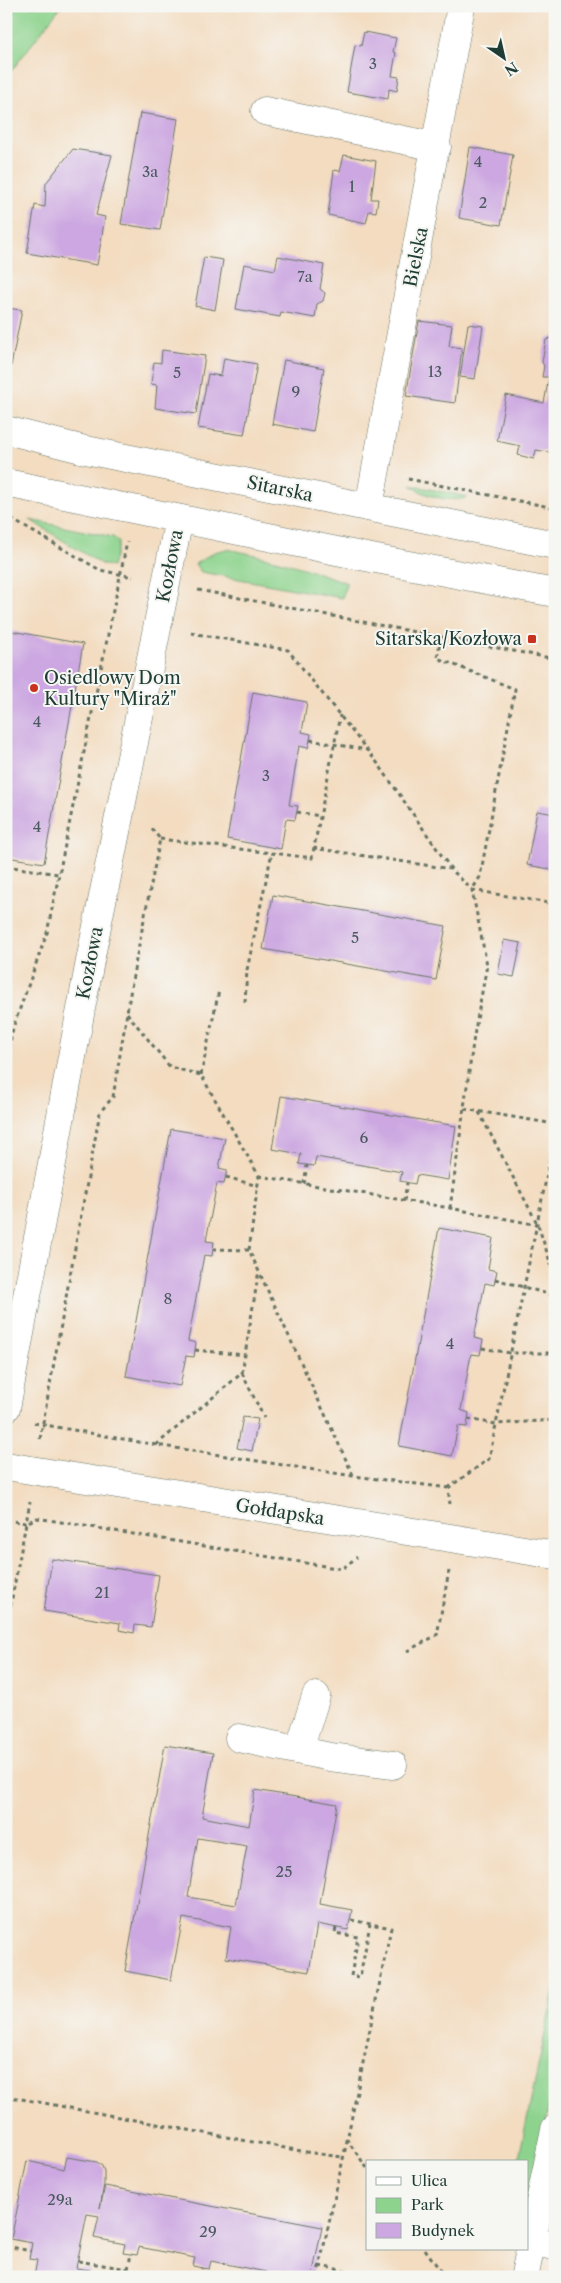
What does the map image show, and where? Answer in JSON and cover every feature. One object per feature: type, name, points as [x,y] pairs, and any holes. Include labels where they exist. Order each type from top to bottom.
[{"type":"street","name":"Bielska","points":[[369,508],[437,147],[461,6]]},
{"type":"street","points":[[265,111],[437,147]]},
{"type":"street","name":"Sitarska","points":[[6,430],[81,449],[555,545]]},
{"type":"street","points":[[6,484],[555,592]]},
{"type":"street","name":"Kozłowa","points":[[6,1408],[90,961],[179,519]]},
{"type":"street","name":"Gołdapska","points":[[6,1466],[36,1473],[555,1555]]},
{"type":"street","points":[[299,1750],[316,1696]]},
{"type":"street","points":[[238,1738],[393,1765]]},
{"type":"street","points":[[525,2274],[543,2244],[555,2129]]},
{"type":"path","points":[[6,516],[100,570],[555,659]]},
{"type":"path","points":[[6,1064],[13,1028],[47,934],[120,575]]},
{"type":"path","points":[[196,598],[197,590]]},
{"type":"path","points":[[189,642],[192,624]]},
{"type":"path","points":[[191,633],[288,650],[368,750],[452,869],[472,890],[487,965],[450,1208]]},
{"type":"path","points":[[441,637],[437,658],[515,689],[480,877],[472,890]]},
{"type":"path","points":[[153,818],[151,828],[160,839],[312,858],[340,715]]},
{"type":"path","points":[[310,740],[368,750]]},
{"type":"path","points":[[297,812],[320,816]]},
{"type":"path","points":[[36,1473],[42,1424],[100,1112],[113,1097],[160,839]]},
{"type":"path","points":[[314,848],[452,869]]},
{"type":"path","points":[[245,1002],[247,970],[272,852]]},
{"type":"path","points":[[6,866],[58,874]]},
{"type":"path","points":[[472,890],[555,904]]},
{"type":"path","points":[[219,990],[202,1075],[259,1176],[250,1250],[353,1476]]},
{"type":"path","points":[[127,1012],[170,1067],[202,1075]]},
{"type":"path","points":[[6,1027],[13,1028]]},
{"type":"path","points":[[464,1109],[555,1124]]},
{"type":"path","points":[[479,1112],[538,1225],[555,1277]]},
{"type":"path","points":[[33,1422],[156,1445],[353,1476],[448,1488],[489,1460],[555,1135]]},
{"type":"path","points":[[304,1184],[307,1165]]},
{"type":"path","points":[[259,1176],[450,1208],[538,1225]]},
{"type":"path","points":[[226,1177],[258,1186]]},
{"type":"path","points":[[404,1200],[407,1183]]},
{"type":"path","points":[[213,1249],[250,1250]]},
{"type":"path","points":[[259,1270],[242,1373],[264,1418]]},
{"type":"path","points":[[496,1279],[555,1296]]},
{"type":"path","points":[[482,1348],[510,1352],[555,1353]]},
{"type":"path","points":[[195,1350],[245,1355]]},
{"type":"path","points":[[156,1445],[242,1373]]},
{"type":"path","points":[[468,1419],[496,1424],[555,1420]]},
{"type":"path","points":[[448,1488],[452,1512]]},
{"type":"path","points":[[6,1520],[26,1523],[37,1518],[342,1568],[364,1552]]},
{"type":"path","points":[[6,1630],[26,1523]]},
{"type":"path","points":[[407,1650],[437,1635],[450,1569]]},
{"type":"path","points":[[317,2277],[348,2140],[391,1928],[351,1920]]},
{"type":"path","points":[[336,1928],[334,1933],[358,1937],[351,1976],[360,1977],[370,1924]]},
{"type":"path","points":[[6,2096],[312,2153],[343,2157]]},
{"type":"path","points":[[348,2140],[366,2167]]},
{"type":"path","points":[[6,2246],[31,2251]]},
{"type":"path","points":[[426,2250],[445,2277]]},
{"type":"path","points":[[126,2277],[131,2254]]},
{"type":"path","points":[[78,2261],[128,2269]]},
{"type":"path","points":[[319,2266],[382,2277]]},
{"type":"path","points":[[201,2277],[202,2268]]},
{"type":"green space","points":[[18,6],[61,6],[6,78],[6,23]]},
{"type":"green space","points":[[411,485],[468,497],[454,500],[438,498]]},
{"type":"green space","points":[[30,520],[113,537],[119,542],[112,567],[101,564]]},
{"type":"green space","points":[[227,549],[288,563],[347,583],[342,598],[201,572],[195,564],[214,552]]},
{"type":"green space","points":[[555,1986],[555,2076],[528,2205],[528,2160],[518,2160]]},
{"type":"building","points":[[364,32],[396,38],[393,52],[396,53],[392,76],[399,77],[397,91],[389,89],[388,99],[347,92],[355,45],[361,46]]},
{"type":"building","points":[[140,113],[178,119],[160,230],[121,224]]},
{"type":"building","points":[[470,147],[513,155],[501,225],[459,218]]},
{"type":"building","points":[[73,149],[112,155],[96,215],[105,217],[97,265],[27,253],[35,205],[45,207],[46,183]]},
{"type":"building","points":[[344,155],[376,161],[371,199],[378,199],[376,212],[369,211],[366,223],[328,215],[334,170],[340,171]]},
{"type":"building","points":[[278,256],[324,265],[320,289],[325,293],[323,301],[317,304],[315,318],[281,312],[280,317],[236,309],[244,264],[275,270]]},
{"type":"building","points":[[204,257],[223,260],[215,310],[195,306]]},
{"type":"building","points":[[6,308],[22,310],[11,366],[6,366]]},
{"type":"building","points":[[419,321],[452,325],[449,346],[462,348],[455,403],[406,396]]},
{"type":"building","points":[[468,324],[483,326],[475,379],[460,377]]},
{"type":"building","points":[[555,336],[555,453],[536,450],[534,459],[518,455],[520,446],[497,441],[506,395],[544,403],[549,377],[542,377],[544,366],[542,362],[546,340]]},
{"type":"building","points":[[162,350],[205,356],[196,414],[155,408],[157,385],[151,384],[154,362],[161,363]]},
{"type":"building","points":[[224,358],[257,364],[244,435],[198,428],[208,374],[221,376]]},
{"type":"building","points":[[284,360],[324,368],[313,432],[272,424]]},
{"type":"building","points":[[6,630],[83,644],[44,863],[6,857]]},
{"type":"building","points":[[253,692],[307,702],[302,732],[311,734],[310,740],[308,748],[299,746],[289,805],[298,806],[295,820],[286,819],[281,849],[227,839]]},
{"type":"building","points":[[537,811],[555,814],[555,870],[527,865]]},
{"type":"building","points":[[273,895],[446,926],[436,980],[263,949]]},
{"type":"building","points":[[504,940],[521,943],[514,977],[498,974]]},
{"type":"building","points":[[281,1096],[456,1126],[448,1180],[417,1175],[415,1184],[400,1181],[402,1172],[316,1157],[314,1166],[299,1164],[301,1154],[272,1149]]},
{"type":"building","points":[[171,1129],[225,1138],[219,1168],[227,1170],[224,1184],[217,1183],[206,1241],[214,1242],[212,1256],[204,1255],[188,1341],[196,1343],[194,1357],[186,1356],[180,1386],[126,1376]]},
{"type":"building","points":[[439,1228],[493,1238],[488,1269],[497,1271],[494,1285],[485,1283],[474,1338],[483,1340],[480,1355],[471,1354],[461,1410],[469,1413],[467,1427],[458,1426],[452,1456],[399,1446]]},
{"type":"building","points":[[243,1417],[258,1419],[252,1451],[237,1448]]},
{"type":"building","points":[[52,1559],[159,1575],[151,1627],[135,1625],[134,1633],[119,1630],[120,1623],[44,1611]]},
{"type":"building","points":[[165,1745],[213,1753],[202,1817],[249,1826],[255,1790],[337,1804],[320,1904],[352,1910],[348,1930],[317,1924],[309,1972],[226,1958],[231,1927],[183,1918],[171,1980],[125,1971]],"holes":[[[198,1838],[247,1846],[236,1905],[188,1897]]]},
{"type":"building","points":[[67,2157],[97,2162],[102,2166],[104,2184],[100,2208],[105,2186],[322,2227],[312,2277],[282,2275],[282,2277],[265,2277],[266,2272],[211,2261],[209,2269],[202,2268],[193,2266],[195,2258],[139,2247],[137,2255],[123,2253],[125,2244],[94,2238],[99,2216],[87,2214],[76,2268],[90,2270],[88,2277],[34,2277],[37,2260],[29,2259],[32,2243],[11,2239],[27,2161],[64,2169]]},
{"type":"place","name":"Sitarska/Kozłowa","points":[[532,639]]},
{"type":"place","name":"Osiedlowy Dom Kultury \"Miraż\"","points":[[34,688]]}]
